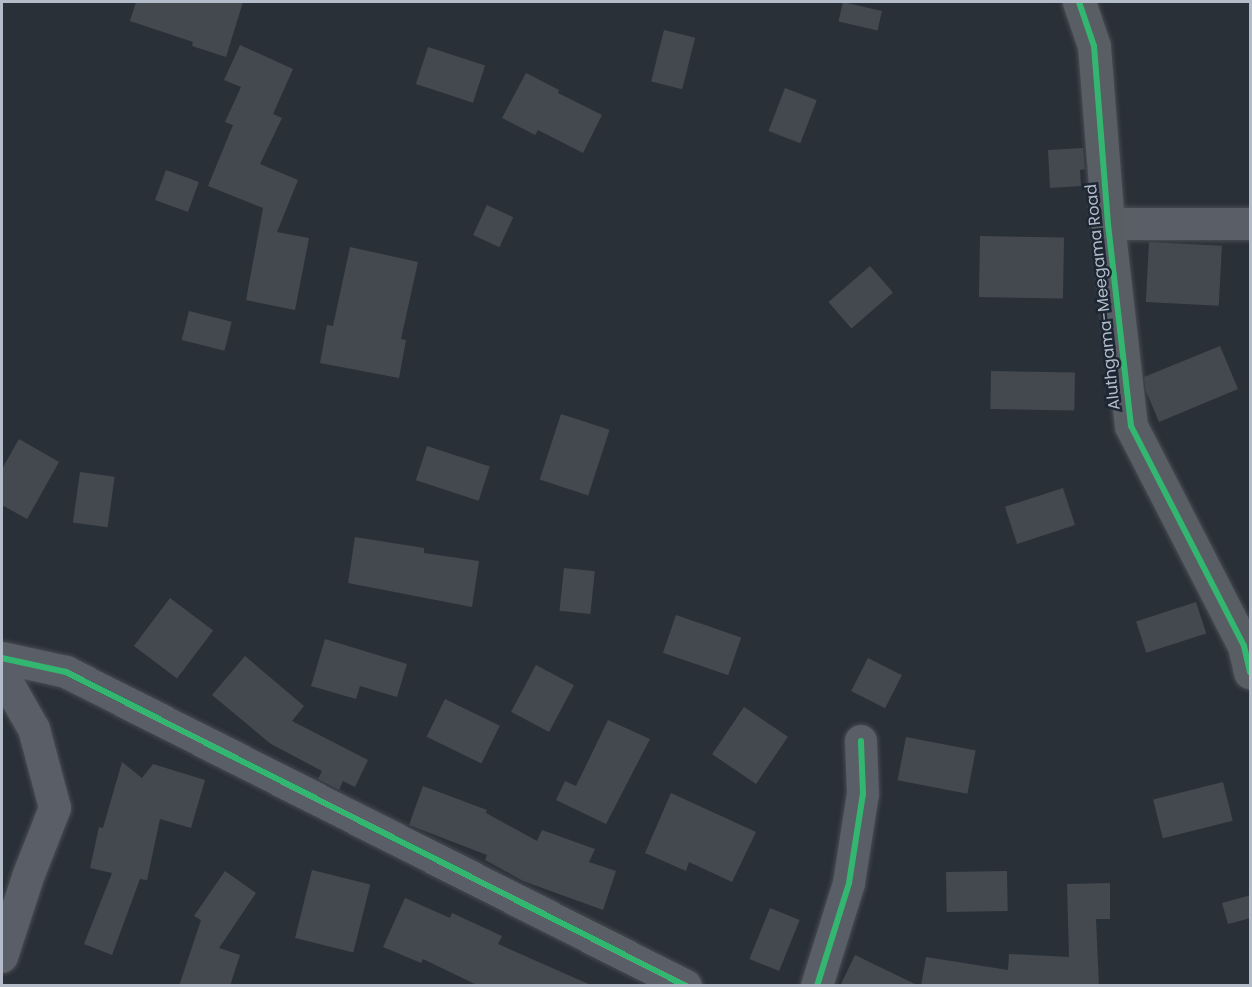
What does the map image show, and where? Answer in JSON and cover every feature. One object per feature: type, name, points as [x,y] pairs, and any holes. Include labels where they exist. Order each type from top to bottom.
[{"type":"street","name":"Aluthgama-Meegama Road","points":[[1079,2],[1094,46],[1108,224],[1131,426],[1245,646],[1251,672]]},
{"type":"street","points":[[1108,224],[1251,224]]},
{"type":"street","points":[[2,658],[66,672],[686,986]]},
{"type":"street","points":[[2,673],[34,729],[55,808],[28,877],[2,957]]},
{"type":"street","points":[[817,986],[849,883],[863,794],[861,741]]},
{"type":"building","points":[[136,2],[243,2],[226,57],[192,46],[193,42],[130,21]]},
{"type":"building","points":[[843,2],[882,11],[877,30],[839,21]]},
{"type":"building","points":[[664,30],[695,38],[682,89],[651,81]]},
{"type":"building","points":[[240,45],[293,69],[273,114],[282,118],[260,164],[298,180],[277,232],[309,238],[295,310],[246,300],[263,208],[208,186],[233,125],[225,122],[241,87],[224,80]]},
{"type":"building","points":[[428,47],[485,66],[473,103],[416,84]]},
{"type":"building","points":[[526,73],[559,90],[558,93],[602,115],[583,153],[538,130],[535,135],[502,118]]},
{"type":"building","points":[[785,88],[817,100],[800,143],[769,131]]},
{"type":"building","points":[[1083,148],[1085,169],[1080,170],[1081,186],[1050,188],[1048,150]]},
{"type":"building","points":[[166,170],[199,182],[188,212],[155,200]]},
{"type":"building","points":[[487,205],[513,217],[499,247],[473,235]]},
{"type":"building","points":[[980,236],[1064,237],[1063,298],[979,297]]},
{"type":"building","points":[[1149,242],[1222,246],[1219,306],[1146,302]]},
{"type":"building","points":[[350,247],[418,262],[401,339],[406,340],[399,378],[320,363],[327,325],[333,326]]},
{"type":"building","points":[[870,266],[893,292],[851,328],[828,302]]},
{"type":"building","points":[[189,311],[232,322],[224,351],[182,340]]},
{"type":"building","points":[[1220,346],[1238,389],[1159,422],[1146,391],[1144,377]]},
{"type":"building","points":[[991,371],[1075,372],[1074,410],[990,409]]},
{"type":"building","points":[[561,414],[610,430],[588,495],[540,480]]},
{"type":"building","points":[[19,439],[59,462],[27,519],[2,505],[2,469]]},
{"type":"building","points":[[427,446],[490,466],[479,501],[416,480]]},
{"type":"building","points":[[80,472],[115,477],[108,527],[73,523]]},
{"type":"building","points":[[1063,488],[1075,525],[1017,544],[1005,507]]},
{"type":"building","points":[[355,537],[424,548],[424,553],[479,561],[472,607],[348,583]]},
{"type":"building","points":[[564,568],[595,571],[590,614],[560,611]]},
{"type":"building","points":[[170,598],[213,630],[177,678],[134,646]]},
{"type":"building","points":[[1196,602],[1206,633],[1146,653],[1136,621]]},
{"type":"building","points":[[676,615],[741,637],[728,675],[663,653]]},
{"type":"building","points":[[325,639],[407,664],[397,697],[360,686],[356,699],[311,686]]},
{"type":"building","points":[[245,656],[304,706],[292,721],[368,760],[355,787],[343,781],[339,790],[318,779],[322,771],[271,744],[212,695]]},
{"type":"building","points":[[868,658],[902,675],[885,708],[851,691]]},
{"type":"building","points":[[536,665],[574,685],[549,732],[511,712]]},
{"type":"building","points":[[445,699],[500,726],[481,763],[427,737]]},
{"type":"building","points":[[744,707],[788,737],[756,784],[712,754]]},
{"type":"building","points":[[608,720],[650,739],[606,824],[556,800],[565,781],[576,786]]},
{"type":"building","points":[[906,737],[976,751],[967,794],[898,780]]},
{"type":"building","points":[[122,762],[142,778],[153,764],[205,780],[191,828],[160,819],[147,880],[140,879],[112,955],[84,944],[112,873],[90,868],[99,827],[103,828]]},
{"type":"building","points":[[1223,782],[1233,821],[1163,838],[1153,799]]},
{"type":"building","points":[[423,786],[487,810],[486,813],[537,841],[542,830],[595,849],[589,862],[616,871],[603,910],[523,881],[485,860],[487,855],[409,825]]},
{"type":"building","points":[[671,793],[756,832],[732,882],[689,862],[686,871],[645,853]]},
{"type":"building","points":[[312,870],[370,885],[353,952],[295,938]]},
{"type":"building","points":[[225,871],[256,893],[219,948],[240,955],[230,986],[179,986],[201,920],[194,916]]},
{"type":"building","points":[[1007,871],[1008,911],[947,912],[946,872]]},
{"type":"building","points":[[1110,883],[1110,919],[1096,919],[1099,986],[921,986],[926,957],[1008,970],[1009,954],[1069,957],[1067,884]]},
{"type":"building","points":[[1251,895],[1251,918],[1228,924],[1222,903]]},
{"type":"building","points":[[405,898],[450,918],[452,913],[502,936],[498,944],[593,986],[479,986],[423,959],[421,963],[383,947]]},
{"type":"building","points":[[770,908],[800,920],[779,971],[749,959]]},
{"type":"building","points":[[855,955],[919,986],[840,986]]},
{"type":"cycle path","points":[[1079,2],[1094,46],[1108,224],[1131,426],[1244,646],[1250,672]]},
{"type":"cycle path","points":[[2,658],[66,672],[686,986]]},
{"type":"cycle path","points":[[817,986],[849,883],[863,794],[861,741]]}]
